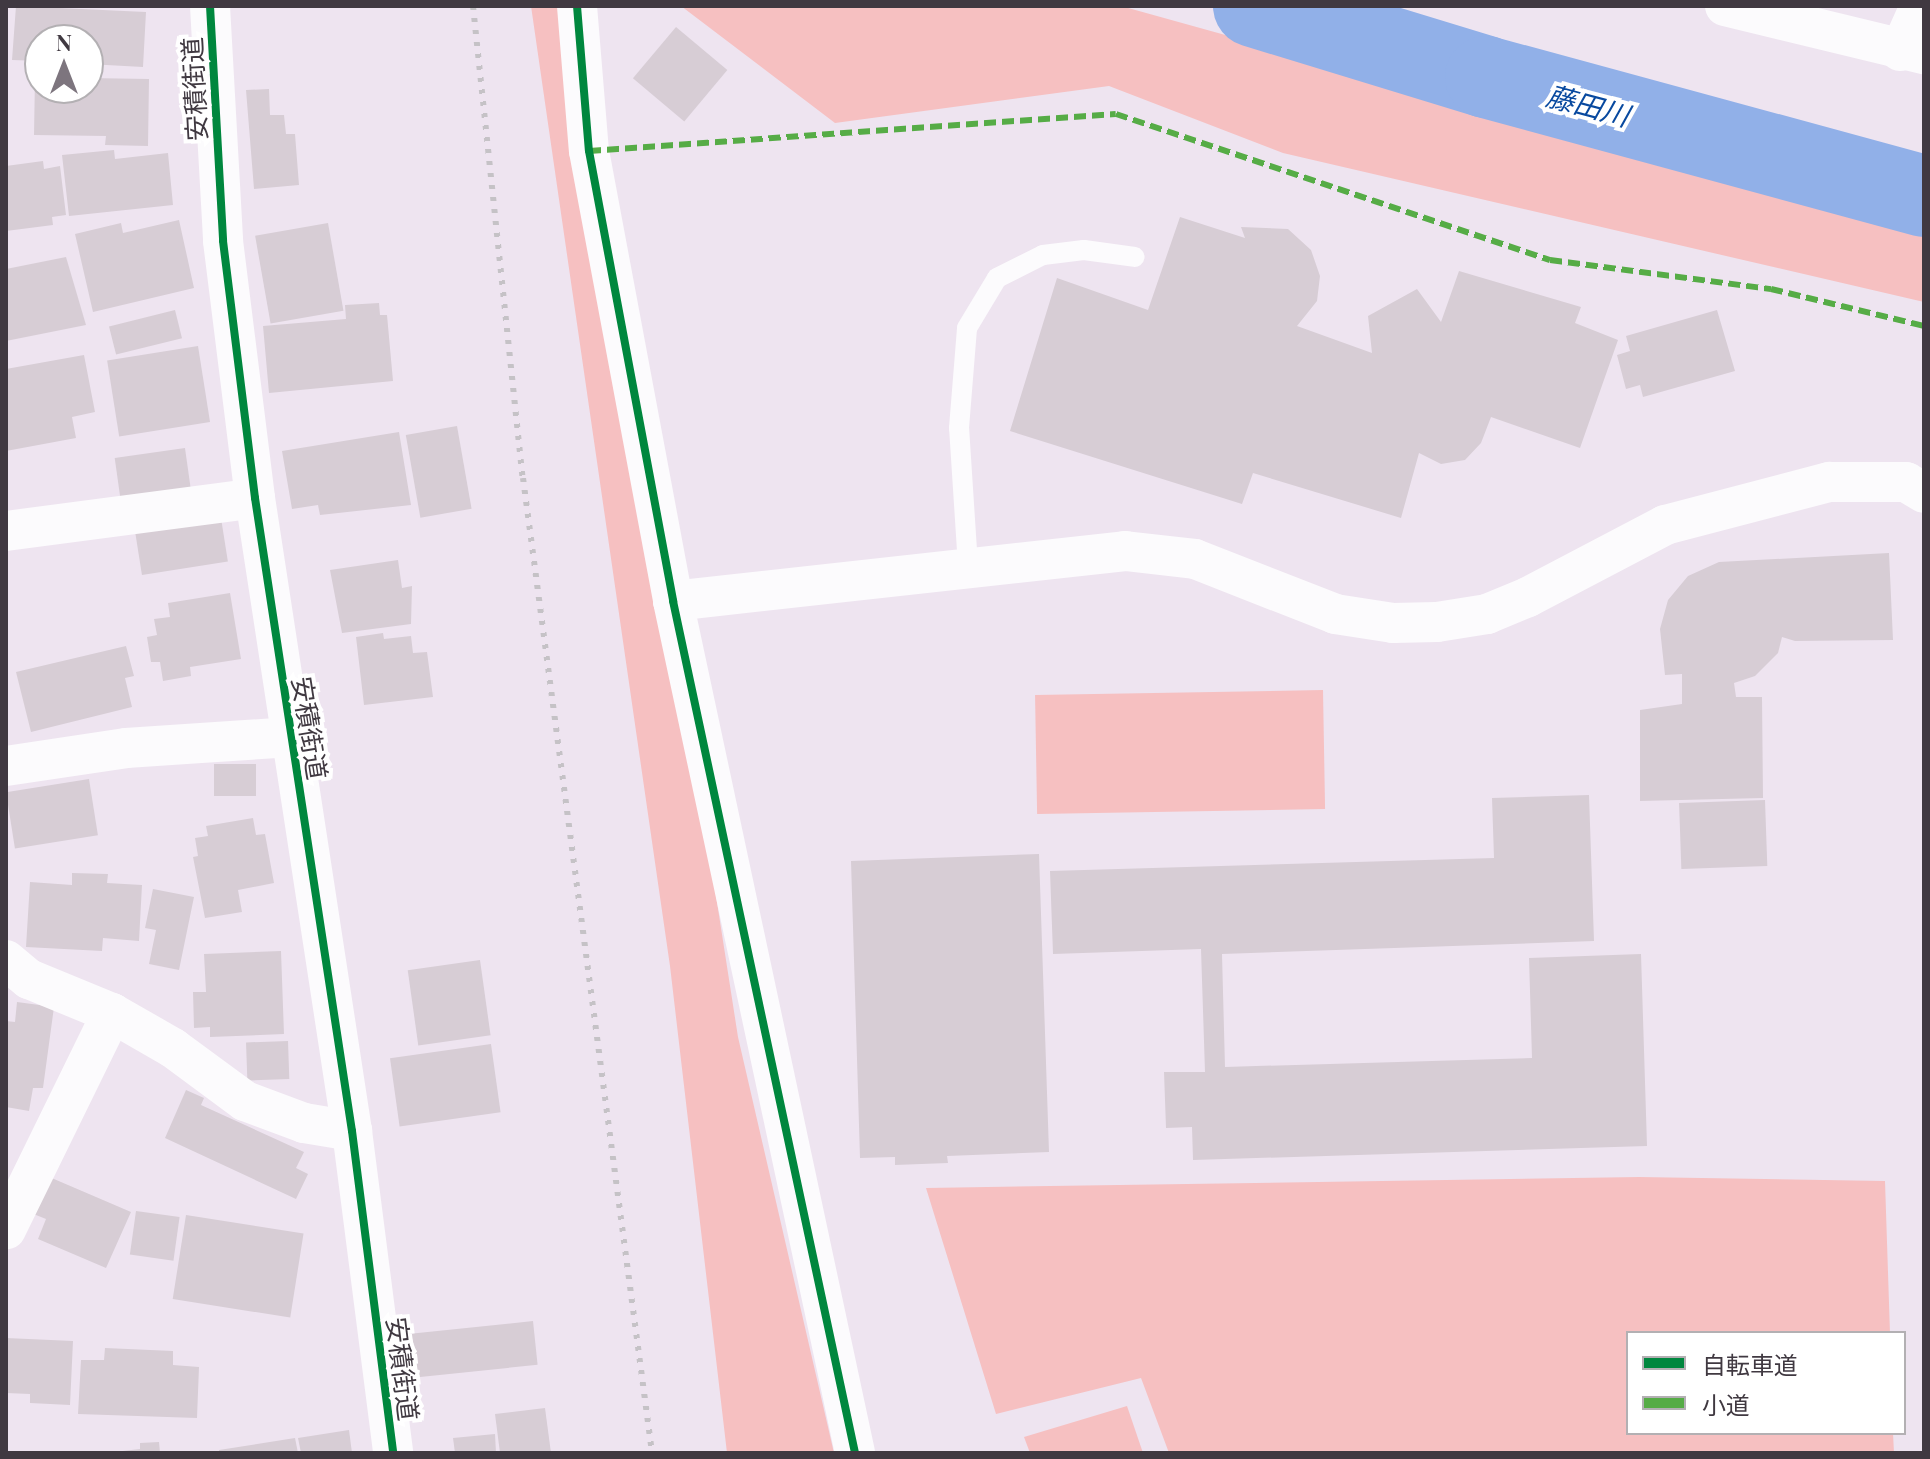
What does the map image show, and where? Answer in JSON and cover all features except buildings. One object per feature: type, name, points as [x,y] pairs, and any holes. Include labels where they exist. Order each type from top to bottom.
[{"type":"street","name":"安積街道","points":[[210,6],[223,241],[255,498],[352,1131],[393,1453]]},
{"type":"street","points":[[577,6],[589,151],[673,601],[855,1453]]},
{"type":"street","points":[[1725,6],[1912,52],[1920,6]]},
{"type":"street","points":[[673,601],[1095,551],[1170,553],[1335,614],[1393,623],[1437,622],[1487,614],[1528,597],[1637,537],[1680,521],[1829,482],[1906,482],[1924,493]]},
{"type":"street","points":[[6,531],[255,498]]},
{"type":"street","points":[[6,766],[126,748],[292,737]]},
{"type":"street","points":[[6,960],[29,979],[112,1013],[173,1048],[245,1101],[304,1123],[352,1131]]},
{"type":"street","points":[[6,1229],[112,1013]]},
{"type":"lane","points":[[968,566],[959,428],[967,328],[997,278],[1043,255],[1084,250],[1135,257]]},
{"type":"shaded area","points":[[531,6],[589,6],[668,588],[738,1037],[834,1453],[727,1453],[670,966]]},
{"type":"shaded area","points":[[681,6],[1121,6],[1924,230],[1924,302],[1283,153],[1109,86],[835,123]]},
{"type":"shaded area","points":[[1323,690],[1325,809],[1037,814],[1035,695]]},
{"type":"shaded area","points":[[1639,1177],[1885,1181],[1890,1331],[1626,1331],[1626,1435],[1893,1435],[1894,1453],[1169,1453],[1141,1378],[996,1414],[926,1188]]},
{"type":"shaded area","points":[[1127,1406],[1143,1453],[1030,1453],[1024,1437]]},
{"type":"waterway","name":"藤田川","points":[[1254,6],[1486,77],[1924,196]]},
{"type":"railway","points":[[473,6],[523,478],[652,1453]]},
{"type":"marked path","points":[[589,151],[1116,114],[1550,260],[1771,289],[1924,326]]},
{"type":"cycle path","points":[[210,6],[223,241],[255,498],[352,1131],[393,1453]]},
{"type":"cycle path","points":[[577,6],[589,151],[673,601],[855,1453]]}]
